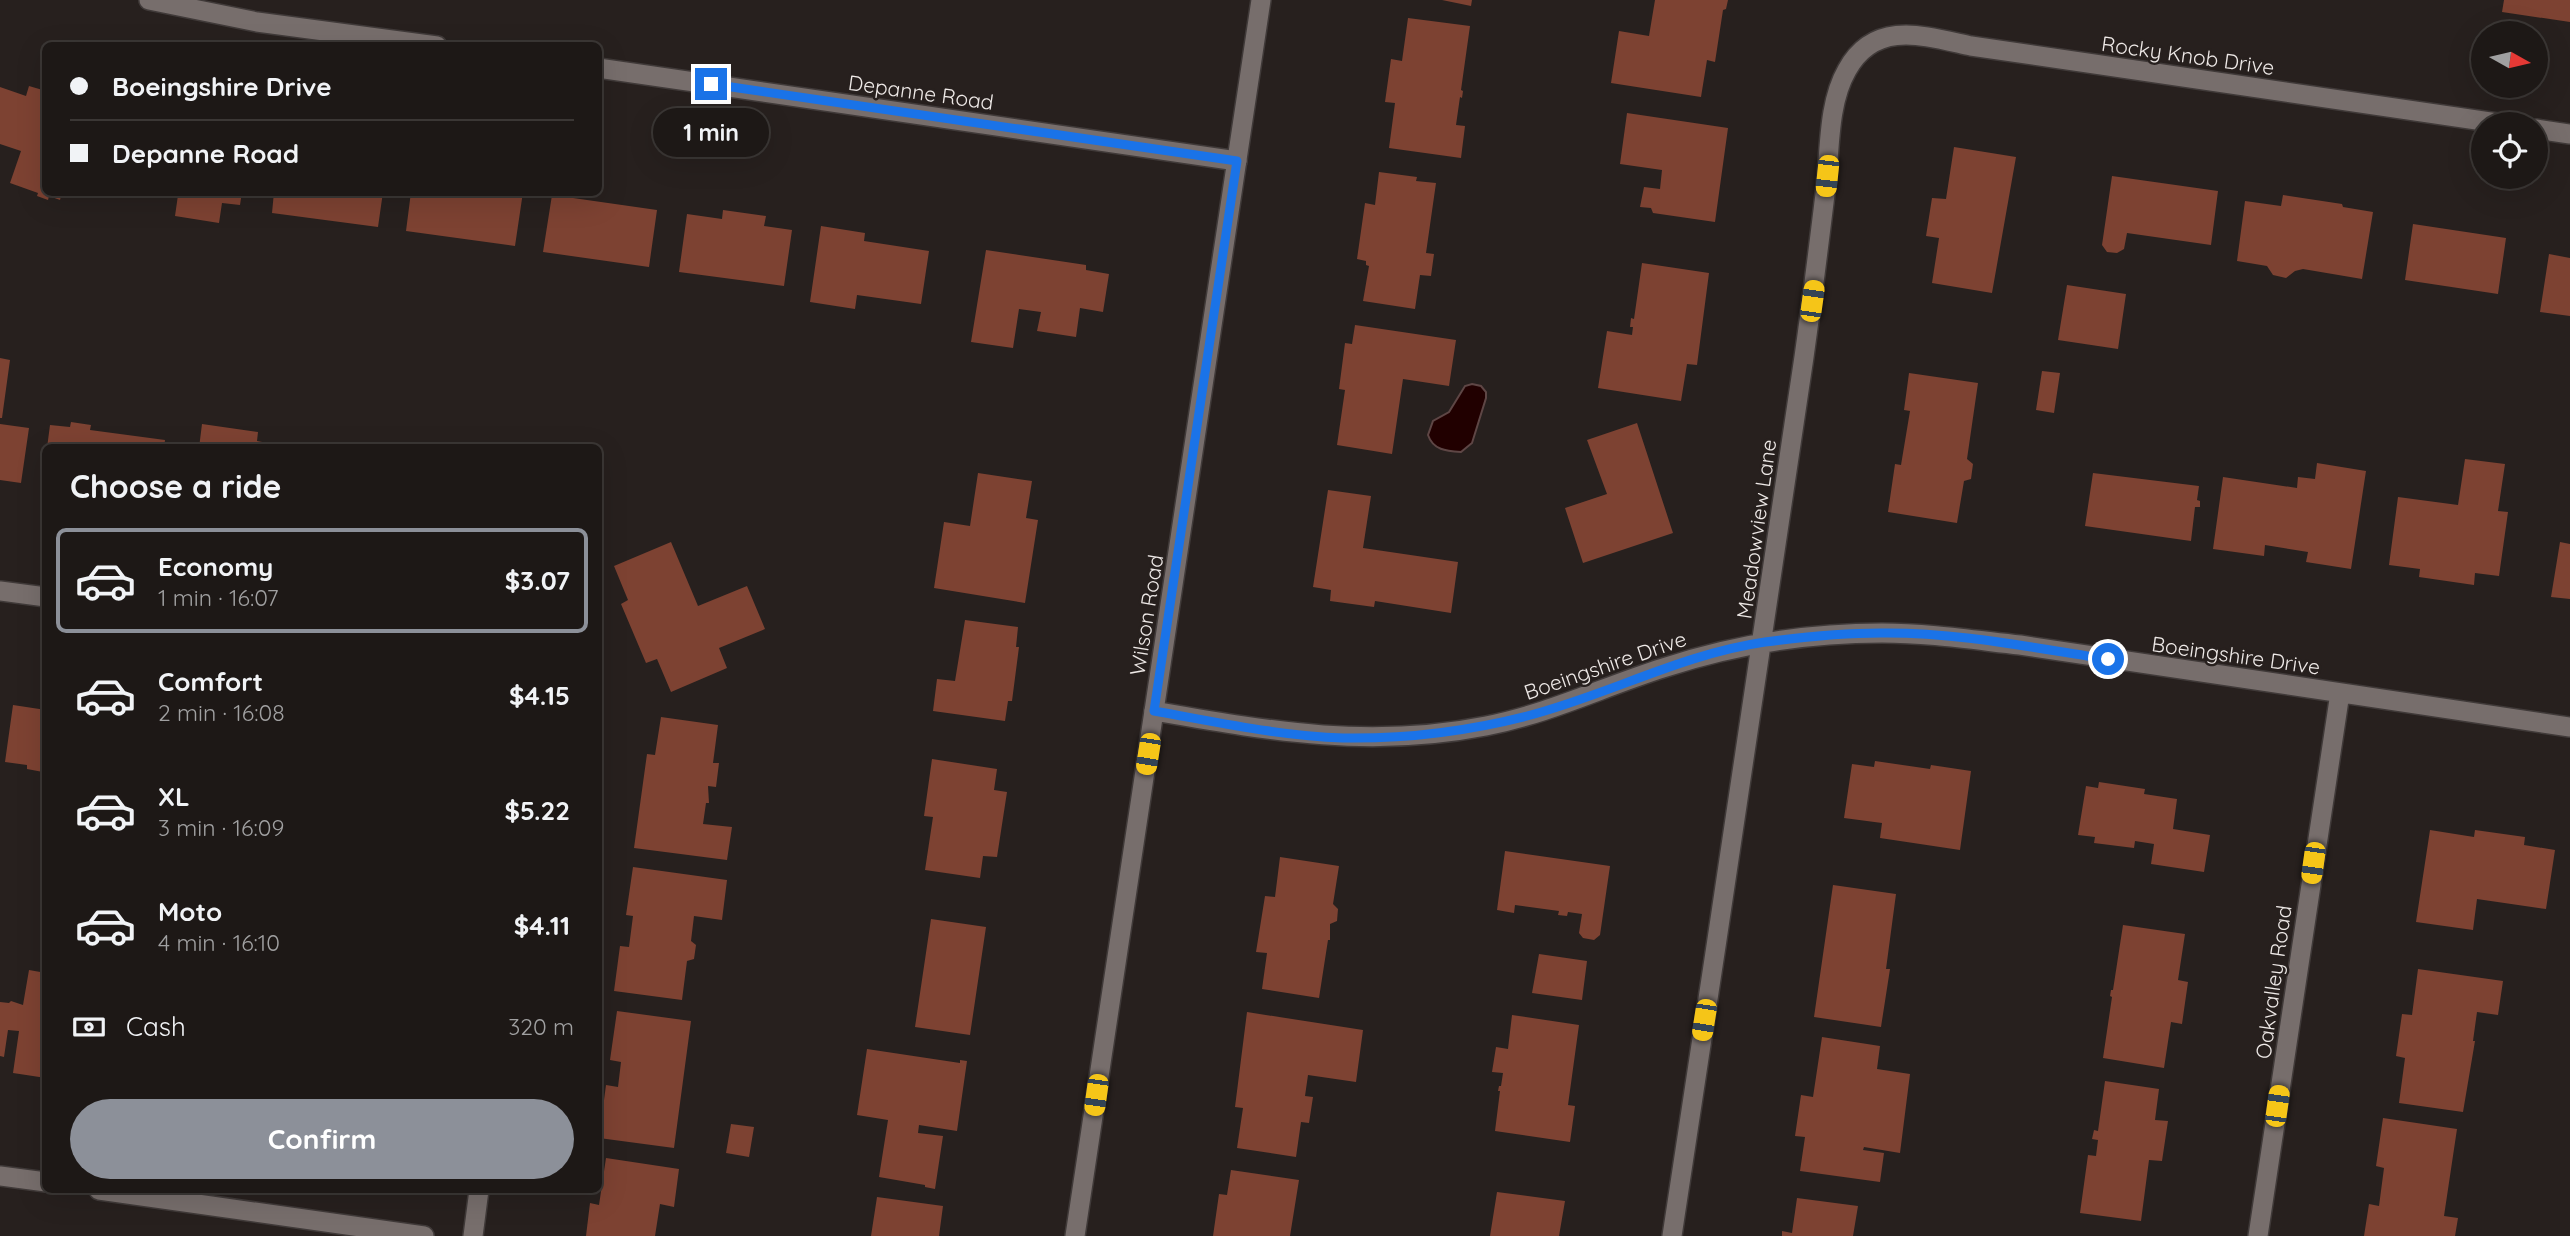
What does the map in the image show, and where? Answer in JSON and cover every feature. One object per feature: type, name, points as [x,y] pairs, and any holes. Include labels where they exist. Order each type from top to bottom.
[{"type":"street","points":[[149,0],[247,20],[408,42]]},
{"type":"street","name":"Wilson Road","points":[[1075,1236],[1261,0]]},
{"type":"street","name":"Rocky Knob Drive","points":[[1868,44],[1892,35],[1926,37],[1971,46],[2471,119]]},
{"type":"street","name":"Meadowview Lane","points":[[1672,1236],[1763,642],[1818,252],[1836,99],[1847,69],[1868,44]]},
{"type":"street","name":"Depanne Road","points":[[602,69],[1237,161]]},
{"type":"street","points":[[2548,131],[2570,134]]},
{"type":"street","points":[[0,591],[42,596]]},
{"type":"street","name":"Boeingshire Drive","points":[[1154,711],[1265,730],[1342,738],[1443,732],[1486,726],[1529,715],[1577,701],[1663,668],[1763,642],[1881,633],[2020,645],[2570,727]]},
{"type":"street","name":"Oakvalley Road","points":[[2258,1236],[2340,693]]},
{"type":"street","points":[[0,1176],[42,1181]]},
{"type":"street","points":[[120,1193],[424,1236]]},
{"type":"street","points":[[472,1236],[479,1193]]},
{"type":"shaded area","points":[[1465,386],[1481,386],[1486,392],[1486,398],[1472,443],[1461,452],[1437,447],[1428,435],[1433,421],[1449,412]]},
{"type":"building","points":[[1442,0],[1472,0],[1471,6]]},
{"type":"building","points":[[1655,0],[1728,0],[1726,9],[1723,10],[1715,62],[1707,60],[1701,97],[1611,83],[1619,31],[1649,36]]},
{"type":"building","points":[[2504,0],[2570,0],[2570,22],[2502,12]]},
{"type":"building","points":[[1408,18],[1470,26],[1463,91],[1456,125],[1465,126],[1461,158],[1389,148],[1395,103],[1385,102],[1391,59],[1402,61]]},
{"type":"building","points":[[29,86],[42,90],[42,196],[49,196],[48,200],[37,196],[38,193],[10,183],[21,151],[0,144],[0,87],[26,96]]},
{"type":"building","points":[[1627,113],[1728,128],[1715,222],[1653,213],[1651,208],[1640,207],[1644,187],[1660,189],[1662,170],[1620,164]]},
{"type":"building","points":[[1954,147],[2016,157],[1992,293],[1932,283],[1939,238],[1926,236],[1932,198],[1946,199]]},
{"type":"building","points":[[1379,172],[1417,177],[1416,181],[1436,183],[1426,253],[1434,254],[1431,276],[1420,275],[1415,309],[1363,301],[1369,266],[1366,261],[1357,259],[1365,203],[1375,205]]},
{"type":"building","points":[[2112,176],[2218,191],[2211,245],[2127,233],[2124,249],[2117,253],[2107,252],[2102,245]]},
{"type":"building","points":[[2283,195],[2342,204],[2343,207],[2373,212],[2362,279],[2303,269],[2286,278],[2273,275],[2267,266],[2237,261],[2245,201],[2281,206]]},
{"type":"building","points":[[178,196],[241,196],[240,205],[222,203],[219,223],[175,216]]},
{"type":"building","points":[[274,196],[382,196],[378,227],[272,213]]},
{"type":"building","points":[[410,196],[522,196],[515,246],[406,231]]},
{"type":"building","points":[[552,196],[657,210],[649,267],[543,252]]},
{"type":"building","points":[[723,210],[766,216],[764,226],[792,230],[784,286],[679,272],[687,214],[722,219]]},
{"type":"building","points":[[2413,224],[2506,238],[2498,294],[2405,280]]},
{"type":"building","points":[[821,226],[865,233],[864,241],[929,251],[921,304],[857,295],[855,309],[810,302]]},
{"type":"building","points":[[986,250],[1086,265],[1086,270],[1109,274],[1103,312],[1080,308],[1076,337],[1037,331],[1041,312],[1019,309],[1013,348],[971,342]]},
{"type":"building","points":[[2549,254],[2570,258],[2570,316],[2540,312]]},
{"type":"building","points":[[1642,263],[1709,273],[1697,365],[1687,364],[1681,401],[1598,388],[1607,331],[1632,335],[1631,318],[1634,319]]},
{"type":"building","points":[[2067,285],[2126,294],[2118,349],[2058,340]]},
{"type":"building","points":[[1355,325],[1456,340],[1449,386],[1403,379],[1392,454],[1337,445],[1345,390],[1339,389],[1345,343],[1352,344]]},
{"type":"building","points":[[0,358],[10,360],[2,418],[0,418]]},
{"type":"building","points":[[2042,371],[2060,373],[2054,413],[2036,410]]},
{"type":"building","points":[[1909,373],[1978,383],[1967,459],[1973,464],[1971,479],[1964,481],[1957,523],[1888,512],[1895,464],[1901,465],[1910,411],[1904,410]]},
{"type":"building","points":[[71,422],[91,425],[90,430],[165,440],[164,444],[48,444],[50,425],[70,427]]},
{"type":"building","points":[[1637,423],[1673,533],[1583,563],[1565,508],[1607,494],[1587,440]]},
{"type":"building","points":[[0,424],[29,428],[21,483],[0,480]]},
{"type":"building","points":[[202,424],[258,432],[257,441],[272,444],[200,444]]},
{"type":"building","points":[[2465,459],[2505,464],[2498,511],[2508,512],[2499,576],[2475,573],[2474,585],[2419,577],[2420,569],[2389,565],[2398,497],[2458,505]]},
{"type":"building","points":[[2317,463],[2366,471],[2351,569],[2306,562],[2308,552],[2265,545],[2264,556],[2213,549],[2223,477],[2297,488],[2298,477],[2315,479]]},
{"type":"building","points":[[978,473],[1032,481],[1026,518],[1038,520],[1025,603],[934,588],[944,522],[970,526]]},
{"type":"building","points":[[2093,473],[2199,486],[2197,500],[2200,501],[2200,507],[2195,507],[2191,541],[2085,526]]},
{"type":"building","points":[[1328,490],[1371,496],[1363,548],[1458,562],[1451,613],[1375,601],[1374,607],[1330,601],[1331,590],[1313,587]]},
{"type":"building","points":[[671,542],[698,606],[747,586],[765,629],[719,648],[727,668],[671,692],[657,659],[646,663],[621,604],[628,600],[614,566]]},
{"type":"building","points":[[2560,542],[2570,544],[2570,599],[2551,597]]},
{"type":"building","points":[[965,620],[1018,627],[1016,647],[1019,647],[1012,701],[1008,701],[1005,721],[933,711],[937,679],[955,681]]},
{"type":"building","points":[[13,705],[42,709],[42,772],[27,769],[27,765],[5,762]]},
{"type":"building","points":[[661,717],[718,725],[713,763],[719,763],[716,787],[708,786],[709,803],[706,803],[703,824],[732,827],[727,860],[634,848],[647,754],[655,755]]},
{"type":"building","points":[[932,759],[997,769],[994,790],[1007,792],[997,857],[983,856],[980,878],[925,870],[933,817],[924,816]]},
{"type":"building","points":[[1875,761],[1930,769],[1931,765],[1971,771],[1960,850],[1880,838],[1882,823],[1844,818],[1852,764],[1874,767]]},
{"type":"building","points":[[2099,782],[2145,789],[2144,794],[2177,799],[2173,829],[2210,835],[2204,872],[2151,864],[2154,844],[2135,841],[2134,848],[2094,843],[2095,837],[2078,835],[2086,786],[2098,788]]},
{"type":"building","points":[[2430,830],[2474,837],[2475,830],[2525,837],[2524,845],[2555,850],[2546,909],[2477,899],[2473,930],[2416,922]]},
{"type":"building","points":[[1505,851],[1610,866],[1600,935],[1594,940],[1583,938],[1579,933],[1582,914],[1568,912],[1567,916],[1558,915],[1559,911],[1515,905],[1514,913],[1497,910]]},
{"type":"building","points":[[1280,857],[1339,866],[1333,904],[1338,909],[1337,921],[1330,924],[1330,940],[1319,998],[1262,989],[1267,953],[1256,952],[1265,896],[1275,897]]},
{"type":"building","points":[[633,867],[727,880],[722,920],[694,916],[691,941],[696,945],[694,959],[687,961],[682,1000],[614,991],[620,946],[629,947],[633,916],[626,915]]},
{"type":"building","points":[[1833,885],[1896,894],[1886,969],[1890,969],[1881,1027],[1814,1017]]},
{"type":"building","points":[[931,919],[986,927],[970,1035],[915,1027]]},
{"type":"building","points":[[2123,925],[2185,934],[2178,980],[2188,982],[2182,1024],[2171,1022],[2164,1068],[2103,1058],[2110,996]]},
{"type":"building","points":[[1539,954],[1587,961],[1582,1000],[1532,993]]},
{"type":"building","points":[[2418,969],[2503,981],[2498,1015],[2477,1012],[2463,1112],[2399,1103],[2405,1058],[2396,1056],[2402,1014],[2412,1015]]},
{"type":"building","points":[[29,970],[42,972],[42,1077],[13,1073],[19,1031],[8,1030],[4,1057],[0,1056],[0,1002],[11,1001],[23,1005]]},
{"type":"building","points":[[617,1011],[691,1021],[674,1148],[602,1138],[606,1085],[618,1087],[621,1062],[610,1060]]},
{"type":"building","points":[[1247,1012],[1363,1030],[1356,1082],[1308,1075],[1305,1096],[1313,1097],[1309,1123],[1301,1122],[1296,1157],[1237,1148],[1243,1108],[1235,1107]]},
{"type":"building","points":[[1512,1015],[1579,1025],[1568,1105],[1575,1106],[1570,1142],[1495,1131],[1498,1091],[1503,1073],[1492,1072],[1496,1047],[1508,1049]]},
{"type":"building","points":[[1822,1037],[1880,1046],[1877,1069],[1910,1074],[1900,1153],[1864,1147],[1863,1150],[1884,1153],[1880,1182],[1800,1171],[1805,1137],[1795,1136],[1801,1095],[1813,1097]]},
{"type":"building","points":[[867,1049],[960,1063],[960,1060],[967,1061],[957,1131],[919,1125],[918,1133],[943,1136],[935,1189],[879,1177],[888,1120],[857,1115]]},
{"type":"building","points":[[2105,1081],[2159,1089],[2155,1120],[2168,1121],[2162,1161],[2149,1160],[2141,1221],[2080,1213],[2088,1155],[2096,1156],[2098,1140],[2092,1139],[2094,1130],[2098,1131]]},
{"type":"building","points":[[2383,1118],[2457,1129],[2444,1216],[2458,1218],[2455,1236],[2364,1236],[2369,1204],[2379,1206],[2384,1168],[2376,1166]]},
{"type":"building","points":[[731,1124],[754,1127],[749,1157],[726,1153]]},
{"type":"building","points":[[606,1158],[679,1169],[674,1207],[660,1204],[655,1236],[586,1236],[590,1203],[599,1205]]},
{"type":"building","points":[[1231,1170],[1299,1180],[1290,1236],[1213,1236],[1219,1194],[1227,1195]]},
{"type":"building","points":[[1497,1192],[1565,1201],[1559,1236],[1490,1236]]},
{"type":"building","points":[[877,1197],[943,1206],[939,1236],[871,1236]]},
{"type":"building","points":[[1797,1198],[1858,1206],[1853,1236],[1782,1236],[1782,1231],[1792,1233]]},
{"type":"route","points":[[711,84],[1237,161],[1154,711],[1265,730],[1342,738],[1443,732],[1486,726],[1577,701],[1637,677],[1706,655],[1763,642],[1830,635],[1896,633],[1948,637],[2108,659]]}]
